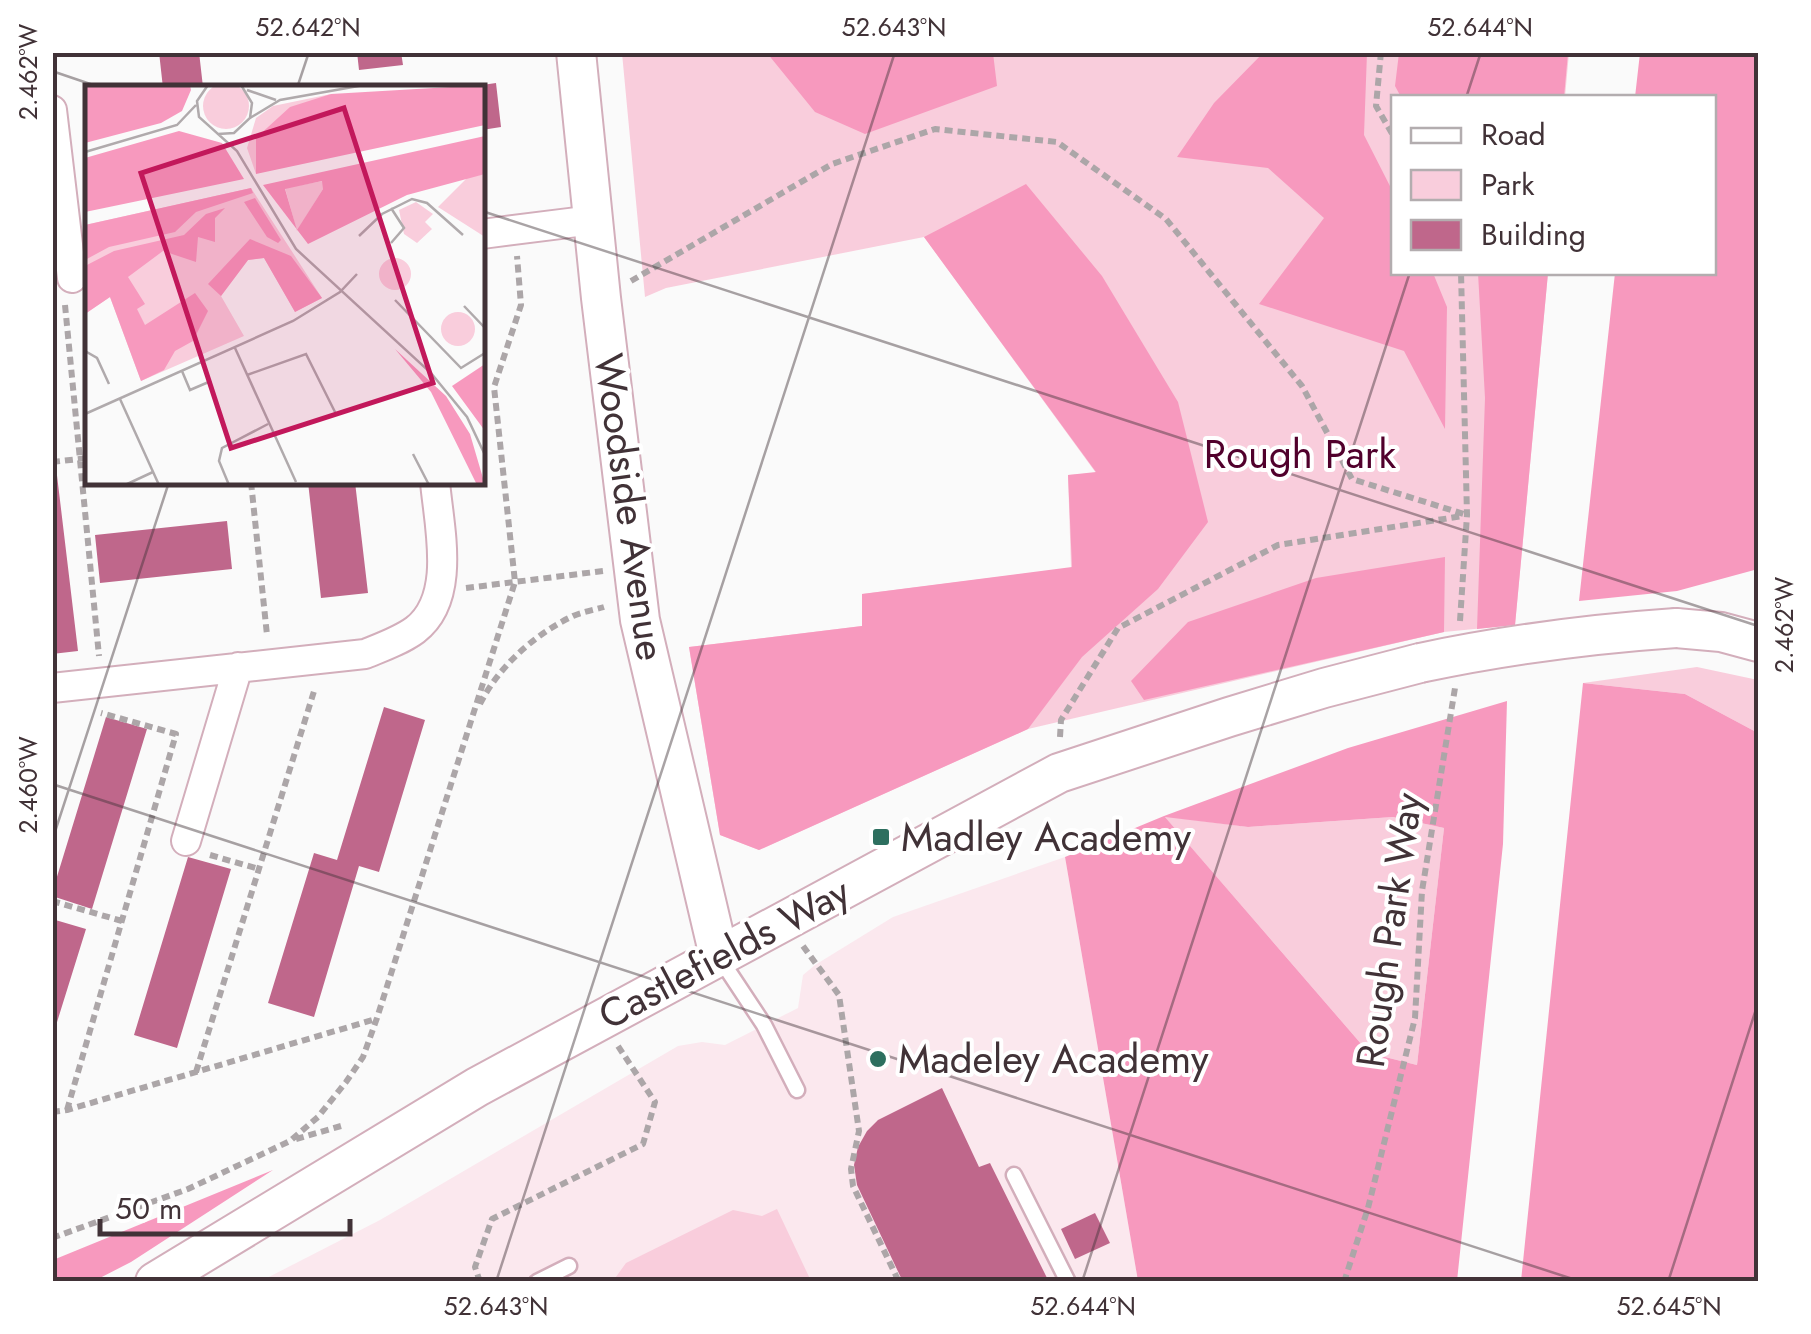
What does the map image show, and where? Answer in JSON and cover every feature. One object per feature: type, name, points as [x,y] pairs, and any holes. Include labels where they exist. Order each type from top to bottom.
[{"type":"main road","name":"Woodside Avenue","points":[[576,52],[640,620],[719,956]]},
{"type":"main road","name":"Castlefields Way","points":[[156,1282],[478,1087],[1060,773],[1229,717],[1420,663],[1534,642],[1676,628],[1758,614]]},
{"type":"main road","name":"Castlefields Way","points":[[1676,628],[1721,632],[1758,642]]},
{"type":"street","points":[[52,110],[69,278]]},
{"type":"street","points":[[485,234],[593,220]]},
{"type":"street","points":[[52,688],[366,654],[406,636],[418,629],[439,592],[443,558],[434,485]]},
{"type":"street","points":[[186,840],[238,666]]},
{"type":"lane","points":[[719,956],[764,1025],[797,1090]]},
{"type":"lane","points":[[1014,1175],[1068,1282]]},
{"type":"lane","points":[[537,1282],[569,1266]]},
{"type":"path","points":[[1382,52],[1376,106],[1391,132]]},
{"type":"path","points":[[601,298],[832,164],[935,129],[1057,142],[1166,219],[1302,386],[1352,478],[1467,515]]},
{"type":"path","points":[[52,1238],[188,1190],[290,1141],[318,1117],[363,1057],[515,582],[494,387],[521,305],[516,230]]},
{"type":"path","points":[[1461,275],[1465,550]]},
{"type":"path","points":[[52,462],[84,459],[69,278]]},
{"type":"path","points":[[86,485],[102,682]]},
{"type":"path","points":[[251,485],[270,664]]},
{"type":"path","points":[[1060,773],[1061,720],[1118,628],[1278,545],[1467,515]]},
{"type":"path","points":[[439,592],[515,582],[636,584]]},
{"type":"path","points":[[469,728],[486,692],[526,646],[636,584]]},
{"type":"path","points":[[196,1072],[324,658]]},
{"type":"path","name":"Rough Park Way","points":[[1344,1282],[1368,1208],[1415,1018],[1422,890],[1454,701]]},
{"type":"path","points":[[67,1110],[176,734],[91,710]]},
{"type":"path","points":[[52,901],[122,921]]},
{"type":"path","points":[[785,920],[838,994],[859,1131],[850,1168],[853,1186],[899,1282]]},
{"type":"path","points":[[52,1112],[377,1018]]},
{"type":"path","points":[[480,1282],[475,1267],[492,1219],[644,1144],[656,1102],[600,1020]]},
{"type":"shaded area","points":[[767,53],[993,53],[997,86],[865,134],[815,112]]},
{"type":"shaded area","points":[[1263,53],[1367,53],[1364,135],[1391,188],[1391,275],[1434,275],[1447,307],[1445,429],[1404,351],[1259,304],[1324,218],[1268,168],[1177,157],[1214,103]]},
{"type":"shaded area","points":[[1399,53],[1568,53],[1564,95],[1400,95],[1395,86]]},
{"type":"shaded area","points":[[1640,53],[1758,53],[1758,569],[1677,591],[1579,601],[1615,275],[1716,275],[1716,95],[1635,95]]},
{"type":"shaded area","points":[[1026,184],[1102,276],[1178,402],[1208,522],[1158,589],[1082,657],[1028,729],[759,850],[720,835],[689,647],[862,626],[862,594],[1072,567],[1068,475],[1096,472],[924,237]]},
{"type":"shaded area","points":[[1478,275],[1548,275],[1515,625],[1477,629],[1485,398]]},
{"type":"shaded area","points":[[1445,557],[1444,632],[1144,700],[1131,681],[1188,622],[1316,578]]},
{"type":"shaded area","points":[[1583,683],[1685,694],[1758,733],[1758,1281],[1521,1281]]},
{"type":"shaded area","points":[[1507,701],[1503,844],[1457,1281],[1138,1281],[1065,857],[1164,816],[1348,748]],"holes":[[[1165,817],[1248,827],[1393,817],[1444,828],[1417,1065],[1369,1053]]]},
{"type":"shaded area","name":"Madeley Academy","points":[[1065,857],[1138,1281],[259,1282],[380,1220],[678,1046],[702,1042],[725,1045],[798,1008],[803,975],[893,917]]},
{"type":"shaded area","points":[[273,1170],[131,1262],[94,1281],[53,1281],[53,1260]]},
{"type":"green space","name":"Rough Park","points":[[622,53],[1569,53],[1565,95],[1391,95],[1391,275],[1548,275],[1515,625],[1444,632],[1028,729],[759,850],[720,835],[689,647],[862,626],[862,594],[1071,568],[1068,475],[1096,473],[924,237],[666,288],[645,297]]},
{"type":"green space","points":[[1697,667],[1758,680],[1758,733],[1685,694],[1583,683]]},
{"type":"green space","points":[[1164,816],[1248,827],[1393,817],[1444,828],[1417,1065],[1369,1053]]},
{"type":"green space","points":[[777,1209],[811,1281],[613,1281],[626,1263],[733,1210],[762,1216]]},
{"type":"building","points":[[159,52],[199,52],[203,85],[163,85]]},
{"type":"building","points":[[357,52],[401,52],[403,65],[359,70]]},
{"type":"building","points":[[496,83],[501,127],[485,130],[482,85]]},
{"type":"building","points":[[52,467],[56,467],[78,651],[52,654]]},
{"type":"building","points":[[308,485],[355,485],[368,593],[321,598]]},
{"type":"building","points":[[227,521],[232,569],[100,583],[95,535]]},
{"type":"building","points":[[384,707],[425,720],[379,872],[359,866],[314,1017],[268,1003],[314,853],[337,860]]},
{"type":"building","points":[[106,717],[147,729],[92,909],[52,893]]},
{"type":"building","points":[[188,857],[231,869],[177,1048],[134,1035]]},
{"type":"building","points":[[52,919],[86,929],[53,1035],[52,1035]]},
{"type":"building","points":[[942,1088],[979,1167],[990,1163],[1049,1282],[903,1282],[857,1185],[854,1165],[858,1147],[878,1120]]},
{"type":"building","points":[[1095,1213],[1110,1243],[1075,1259],[1061,1229]]},
{"type":"place","name":"Madley Academy","points":[[881,837]]},
{"type":"place","name":"Madeley Academy","points":[[878,1059]]}]
